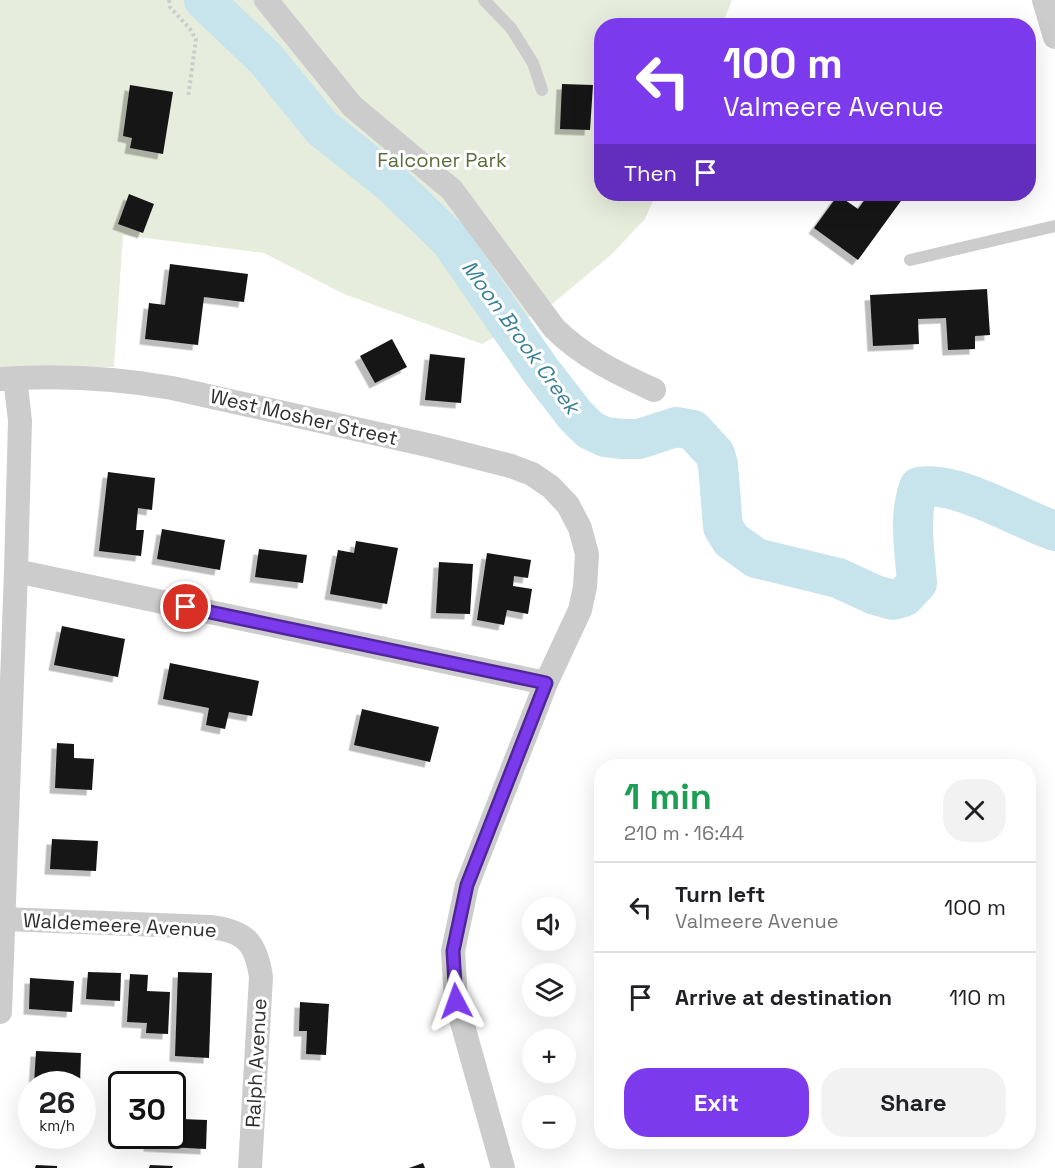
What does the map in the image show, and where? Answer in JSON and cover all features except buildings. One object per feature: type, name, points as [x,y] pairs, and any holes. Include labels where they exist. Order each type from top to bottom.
[{"type":"street","points":[[266,0],[352,106],[452,190],[554,328],[572,346],[622,375],[654,390]]},
{"type":"street","points":[[1044,0],[1055,37]]},
{"type":"street","points":[[0,1012],[20,421],[16,386],[8,378]]},
{"type":"street","name":"West Mosher Street","points":[[8,378],[116,381],[162,386],[432,446],[511,466],[532,474],[568,505],[580,528],[587,554],[585,587],[580,610],[546,683],[467,885],[453,951],[456,1001],[503,1168]]},
{"type":"street","points":[[16,571],[546,683]]},
{"type":"street","name":"Waldemeere Avenue","points":[[4,920],[210,927],[231,930],[247,939],[258,958]]},
{"type":"street","name":"Ralph Avenue","points":[[250,1168],[261,977],[258,958]]},
{"type":"lane","points":[[484,0],[511,28],[528,54],[542,90]]},
{"type":"lane","points":[[910,260],[1055,226]]},
{"type":"path","points":[[169,0],[170,7],[196,39],[188,98]]},
{"type":"green space","name":"Falconer Park","points":[[0,0],[732,0],[725,18],[594,18],[594,201],[653,201],[645,219],[611,255],[552,304],[482,344],[344,294],[264,253],[123,235],[114,367],[0,370]]},
{"type":"waterway","name":"Moon Brook Creek","points":[[204,0],[266,59],[322,128],[391,183],[450,240],[541,371],[575,415],[590,430],[605,437],[623,439],[639,439],[676,427],[693,430],[715,454],[723,527],[731,540],[756,558],[838,578],[875,595],[893,600],[904,597],[917,583],[913,523],[919,487],[935,487],[970,495],[1055,531]]},
{"type":"route","points":[[186,607],[546,683],[467,885],[453,951],[456,1001]]}]
